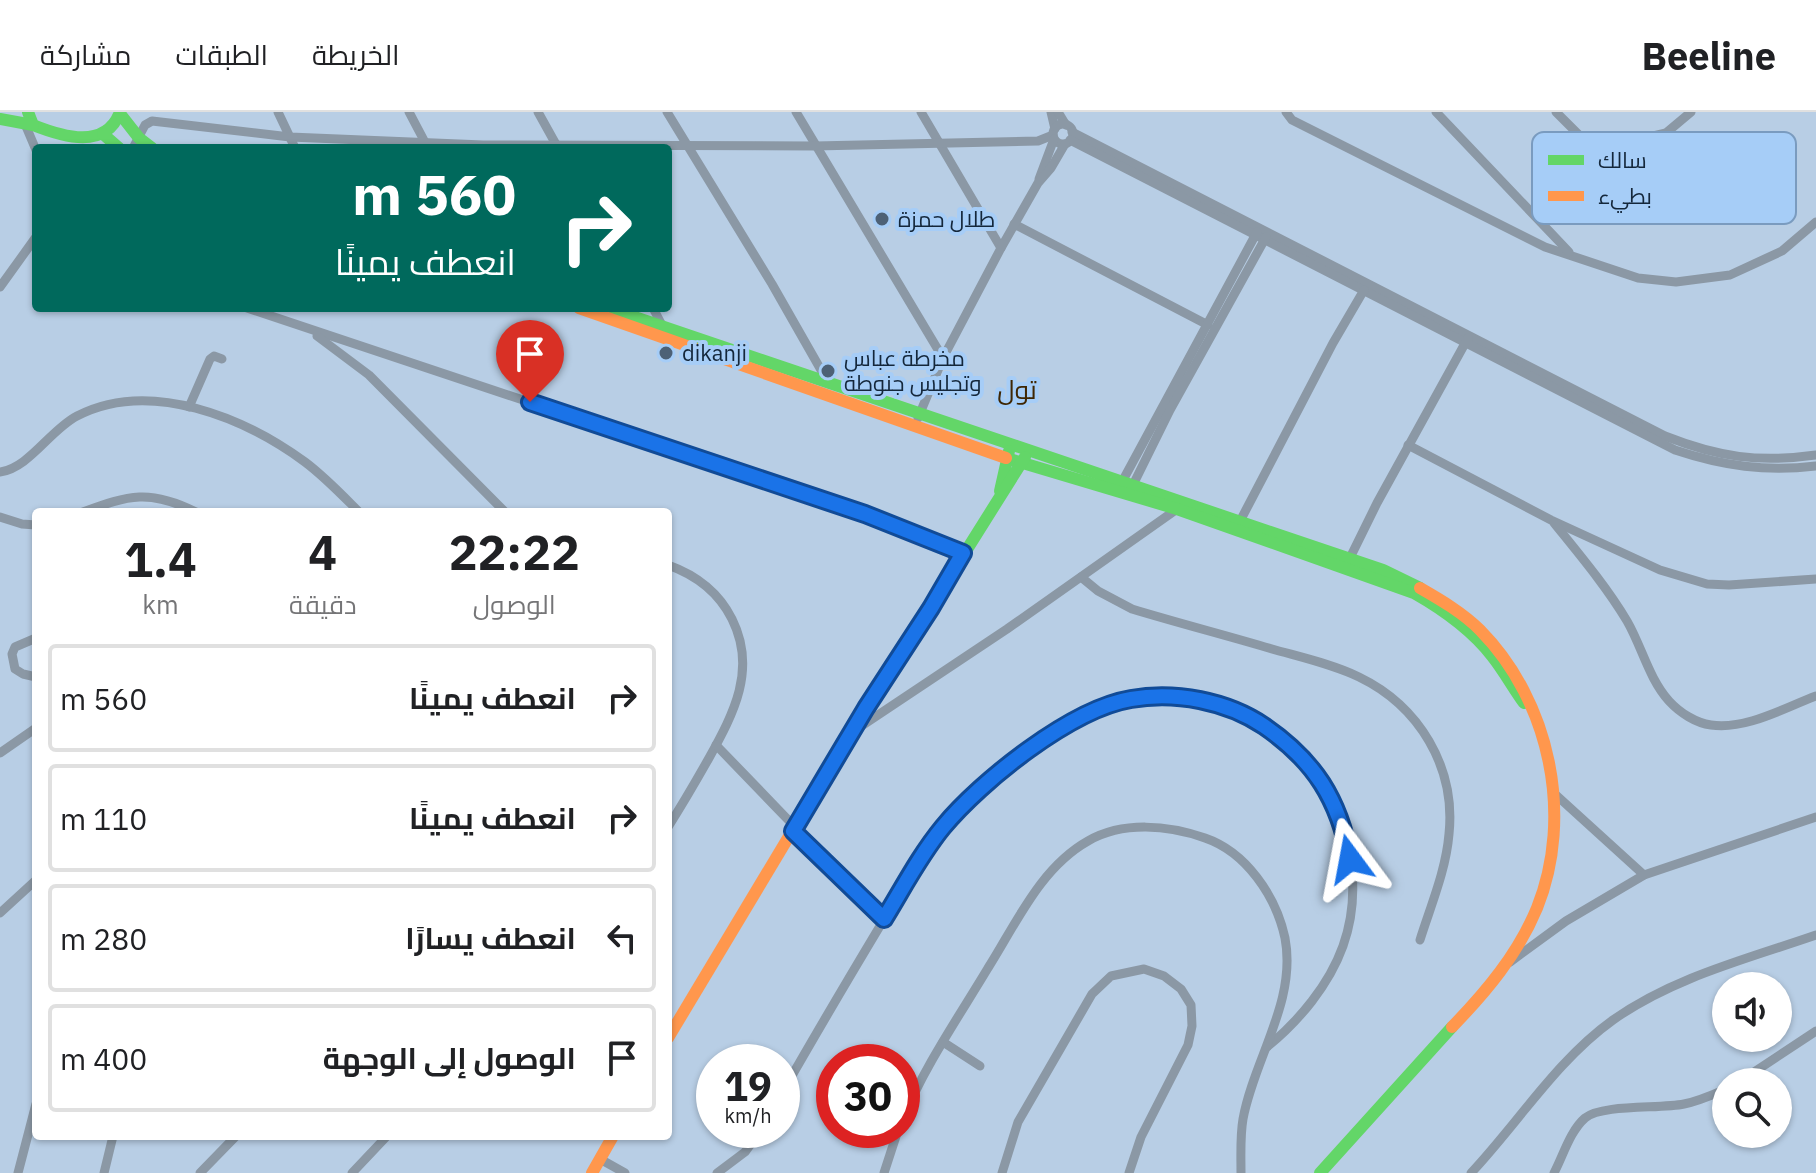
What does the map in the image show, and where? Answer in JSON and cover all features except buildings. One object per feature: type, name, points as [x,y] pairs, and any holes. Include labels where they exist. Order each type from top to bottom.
[{"type":"street","points":[[278,112],[293,144]]},
{"type":"street","points":[[409,112],[426,144]]},
{"type":"street","points":[[538,112],[555,144]]},
{"type":"street","points":[[667,112],[772,284],[828,389]]},
{"type":"street","points":[[796,112],[943,358]]},
{"type":"street","points":[[921,112],[1001,248]]},
{"type":"street","points":[[1038,183],[1054,134],[1051,112]]},
{"type":"street","points":[[1058,112],[1068,135]]},
{"type":"street","points":[[1286,112],[1292,120],[1545,247],[1638,278],[1676,282],[1730,275],[1766,260],[1795,242],[1816,222]]},
{"type":"street","points":[[1436,112],[1532,213]]},
{"type":"street","points":[[1556,112],[1576,132]]},
{"type":"street","points":[[1667,132],[1691,112]]},
{"type":"street","points":[[120,113],[136,143]]},
{"type":"street","points":[[0,119],[29,120],[65,140],[103,134],[115,126],[120,113]]},
{"type":"street","points":[[29,120],[35,144]]},
{"type":"street","points":[[136,143],[145,125],[152,121],[290,137],[397,144]]},
{"type":"street","points":[[103,134],[114,144]]},
{"type":"street","points":[[672,146],[1042,141],[1054,134],[1068,135],[1468,339],[1690,446],[1743,459],[1813,461],[1816,445]]},
{"type":"street","points":[[1054,134],[1068,135]]},
{"type":"street","points":[[918,420],[943,358],[1014,224],[1038,183],[1051,168],[1068,135]]},
{"type":"street","points":[[1014,224],[1208,325]]},
{"type":"street","points":[[1542,224],[1571,254]]},
{"type":"street","points":[[1262,235],[1364,290],[1468,339]]},
{"type":"street","points":[[1196,356],[1208,325],[1262,235]]},
{"type":"street","points":[[1128,487],[1262,235]]},
{"type":"street","points":[[1,284],[32,242]]},
{"type":"street","points":[[1238,525],[1364,290]]},
{"type":"street","points":[[258,312],[865,514],[963,553]]},
{"type":"street","points":[[593,312],[663,332]]},
{"type":"street","points":[[617,312],[762,368],[1009,451],[1027,450],[1417,586],[1445,601],[1470,621],[1508,663],[1524,689],[1549,753],[1556,795],[1555,839],[1546,884],[1532,920],[1505,967]]},
{"type":"street","points":[[655,312],[663,332]]},
{"type":"street","points":[[311,331],[369,375],[501,508]]},
{"type":"street","points":[[1348,562],[1408,445],[1468,339]]},
{"type":"street","points":[[189,407],[210,359],[214,356],[222,359]]},
{"type":"street","points":[[0,472],[19,465],[60,426],[98,407],[131,401],[169,402],[232,422],[274,442],[307,463],[355,508]]},
{"type":"street","points":[[1408,445],[1628,557],[1707,584],[1742,586],[1816,579]]},
{"type":"street","points":[[672,1031],[850,733],[1022,463],[1027,450]]},
{"type":"street","points":[[1009,451],[1022,463],[1128,487],[1177,509],[1238,525]]},
{"type":"street","points":[[1000,495],[1009,451]]},
{"type":"street","points":[[95,508],[135,495],[150,495],[188,508]]},
{"type":"street","points":[[850,733],[1177,509]]},
{"type":"street","points":[[0,517],[32,525]]},
{"type":"street","points":[[1551,520],[1625,618],[1660,689],[1670,702],[1694,720],[1718,726],[1746,722],[1816,696]]},
{"type":"street","points":[[672,567],[690,574],[720,599],[736,625],[744,653],[742,688],[735,710],[672,820]]},
{"type":"street","points":[[1081,577],[1098,591],[1132,609],[1351,673],[1406,709],[1429,739],[1439,759],[1450,802],[1446,857],[1420,940]]},
{"type":"street","points":[[32,640],[15,647],[12,654],[15,669],[32,675]]},
{"type":"street","points":[[800,1062],[935,837],[965,803],[997,774],[1067,725],[1132,698],[1184,698],[1223,706],[1262,724],[1311,767],[1334,803],[1350,859],[1349,923],[1337,959],[1319,992],[1267,1047]]},
{"type":"street","points":[[0,753],[32,731]]},
{"type":"street","points":[[716,745],[884,919]]},
{"type":"street","points":[[1556,795],[1644,875]]},
{"type":"street","points":[[1320,1173],[1505,967],[1532,944],[1644,875],[1816,817]]},
{"type":"street","points":[[920,1081],[1031,899],[1057,864],[1101,835],[1122,830],[1161,827],[1190,833],[1225,847],[1254,874],[1273,905],[1284,937],[1287,971],[1267,1047],[1243,1117],[1241,1173]]},
{"type":"street","points":[[0,913],[32,884]]},
{"type":"street","points":[[1471,1173],[1577,1051],[1612,1021],[1672,986],[1816,935]]},
{"type":"street","points":[[1002,1173],[1018,1122],[1092,994],[1111,976],[1144,969],[1164,976],[1181,989],[1191,1005],[1192,1026],[1188,1045],[1157,1101],[1129,1173]]},
{"type":"street","points":[[1760,1068],[1816,1031]]},
{"type":"street","points":[[943,1042],[980,1066]]},
{"type":"street","points":[[1554,1173],[1574,1133],[1592,1113],[1683,1105],[1712,1096]]},
{"type":"street","points":[[18,1173],[32,1119]]},
{"type":"street","points":[[104,1173],[112,1140]]},
{"type":"street","points":[[200,1173],[232,1140]]},
{"type":"street","points":[[352,1173],[383,1140]]},
{"type":"street","points":[[592,1173],[611,1140]]},
{"type":"street","points":[[717,1173],[748,1148]]},
{"type":"street","points":[[884,1173],[892,1148]]},
{"type":"street","points":[[600,1159],[625,1173]]},
{"type":"traffic: fast","points":[[28,112],[33,125],[82,137],[105,132],[120,112]]},
{"type":"traffic: fast","points":[[121,115],[147,144]]},
{"type":"traffic: fast","points":[[0,119],[33,125]]},
{"type":"traffic: fast","points":[[103,134],[114,144]]},
{"type":"traffic: fast","points":[[620,312],[1383,570],[1420,588]]},
{"type":"traffic: fast","points":[[1000,491],[1009,451]]},
{"type":"traffic: fast","points":[[836,758],[1025,457]]},
{"type":"traffic: fast","points":[[1006,458],[1177,509],[1414,593],[1446,613],[1475,637],[1524,703]]},
{"type":"traffic: fast","points":[[1320,1173],[1452,1027]]},
{"type":"traffic: slow","points":[[590,312],[1006,458]]},
{"type":"traffic: slow","points":[[1420,588],[1452,607],[1480,630],[1524,690],[1539,725],[1549,761],[1554,798],[1554,836],[1548,873],[1537,908],[1500,972],[1452,1027]]},
{"type":"traffic: slow","points":[[672,1031],[836,758]]},
{"type":"traffic: slow","points":[[592,1173],[611,1140]]},
{"type":"place","name":"طلال حمزة","points":[[882,219]]},
{"type":"place","name":"dikanji","points":[[666,353]]},
{"type":"place","name":"مخرطة عباس وتجليس جنوطة","points":[[828,371]]},
{"type":"district","name":"تول","points":[[1017,390]]},
{"type":"route","points":[[530,402],[865,514],[963,553],[793,831],[884,919],[942,828],[979,790],[1067,725],[1132,698],[1206,701],[1254,719],[1274,733],[1304,759],[1325,785],[1340,820],[1350,859]]}]
